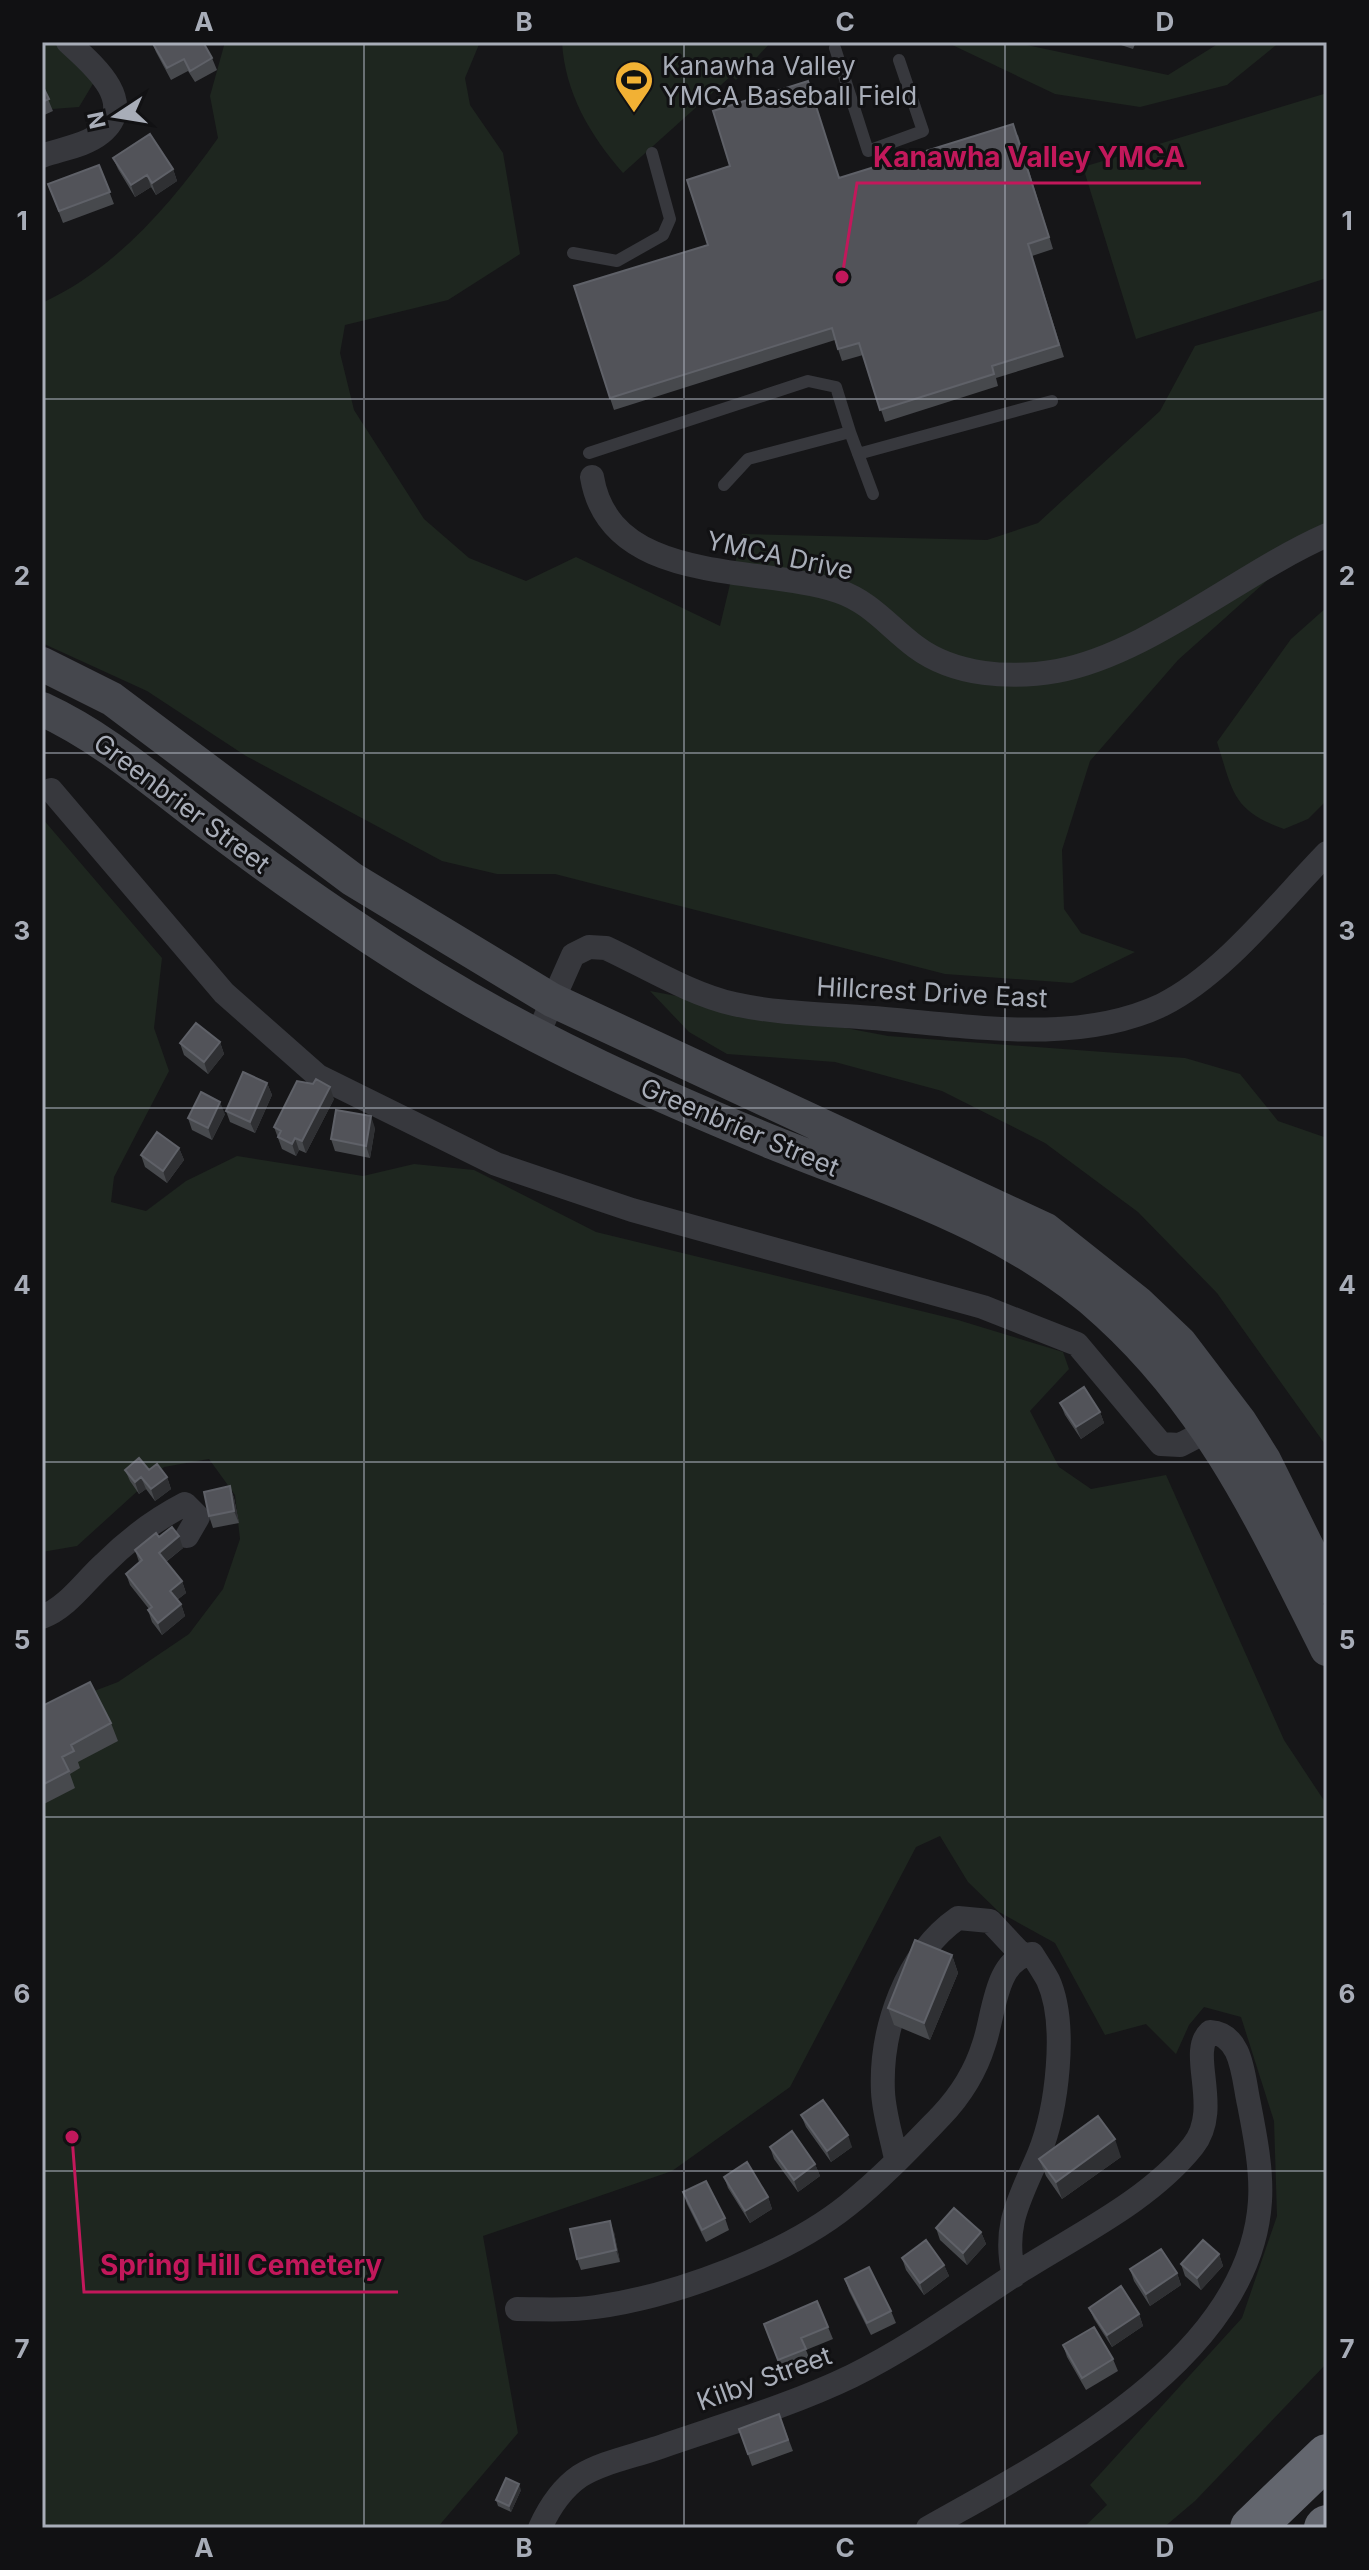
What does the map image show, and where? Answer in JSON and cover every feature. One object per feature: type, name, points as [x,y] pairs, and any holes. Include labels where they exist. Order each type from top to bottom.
[{"type":"highway","points":[[1252,2528],[1327,2456]]},
{"type":"main road","name":"Greenbrier Street","points":[[42,664],[112,699],[352,879],[552,1000],[991,1202],[1056,1238],[1180,1343],[1264,1460],[1327,1587]]},
{"type":"main road","name":"Greenbrier Street","points":[[42,709],[105,742],[316,902],[435,979],[537,1036],[697,1111],[959,1218],[1022,1250],[1107,1312],[1161,1368],[1235,1469],[1327,1649]]},
{"type":"street","points":[[42,156],[100,134],[111,122],[115,107],[112,90],[103,74],[68,42]]},
{"type":"street","name":"YMCA Drive","points":[[590,465],[598,505],[622,536],[638,545],[703,568],[837,591],[869,606],[917,648],[940,662],[1003,675],[1056,671],[1127,648],[1284,554],[1327,535]]},
{"type":"street","points":[[51,790],[224,993],[318,1076],[496,1164],[632,1210],[983,1307],[1060,1335],[1077,1344],[1161,1444],[1180,1445],[1209,1430]]},
{"type":"street","name":"Hillcrest Drive East","points":[[537,1036],[573,955],[589,947],[606,948],[714,999],[772,1010],[996,1027],[1047,1028],[1127,1020],[1165,1003],[1211,971],[1327,853]]},
{"type":"street","points":[[42,1617],[54,1612],[107,1561],[163,1515],[185,1504],[198,1517],[187,1536]]},
{"type":"street","points":[[896,2159],[883,2094],[885,2037],[904,1988],[935,1934],[958,1918],[990,1921],[1021,1954]]},
{"type":"street","points":[[517,2309],[596,2307],[691,2284],[772,2251],[848,2205],[942,2115],[965,2086],[984,2045],[1007,1967],[1021,1954],[1032,1954],[1049,1981],[1056,2013],[1057,2061],[1048,2126],[1013,2209],[1008,2251],[1014,2276]]},
{"type":"street","name":"Kilby Street","points":[[540,2528],[550,2506],[581,2475],[806,2396],[853,2375],[914,2342],[1145,2192],[1192,2147],[1207,2118],[1208,2097],[1201,2052],[1203,2038],[1210,2032],[1222,2033],[1233,2042],[1239,2057],[1252,2125],[1260,2202],[1244,2268],[1225,2308],[1160,2375],[1109,2421],[928,2528]]},
{"type":"lane","points":[[835,48],[868,151],[923,131],[899,60]]},
{"type":"lane","points":[[573,253],[617,261],[663,235],[670,219],[652,153]]},
{"type":"lane","points":[[590,465],[808,381],[836,387],[873,494]]},
{"type":"lane","points":[[858,454],[1052,401]]},
{"type":"lane","points":[[724,485],[748,459],[850,432]]},
{"type":"shaded area","points":[[42,42],[59,42],[94,82],[79,107],[52,109],[42,101]]},
{"type":"shaded area","points":[[225,42],[480,42],[465,78],[470,105],[503,153],[520,254],[448,300],[345,325],[340,353],[354,410],[424,519],[469,558],[526,581],[576,557],[720,626],[742,534],[987,540],[1038,523],[1160,411],[1195,346],[1327,309],[1327,527],[1178,660],[1090,761],[1062,850],[1064,909],[1081,933],[1135,952],[1072,983],[945,974],[555,874],[497,874],[442,861],[246,756],[147,691],[42,643],[42,303],[69,289],[118,253],[162,210],[218,138],[210,96]]},
{"type":"shaded area","name":"Kanawha Valley YMCA Baseball Field","points":[[562,42],[771,42],[736,80],[731,76],[623,173],[600,144],[581,112],[568,79]]},
{"type":"shaded area","points":[[946,42],[1012,42],[1168,75],[1221,42],[1280,42],[1227,85],[1140,107],[1055,94]]},
{"type":"shaded area","points":[[1327,93],[1327,278],[1136,339],[1083,167]]},
{"type":"shaded area","points":[[1327,607],[1327,800],[1308,819],[1284,829],[1253,814],[1237,797],[1217,742],[1291,639]]},
{"type":"shaded area","points":[[42,818],[162,958],[154,1028],[169,1071],[114,1177],[111,1202],[146,1211],[186,1181],[237,1156],[363,1176],[414,1164],[474,1170],[596,1232],[958,1320],[1063,1352],[1069,1369],[1030,1411],[1059,1467],[1091,1489],[1166,1475],[1284,1740],[1327,1805],[1327,2363],[1195,2501],[1163,2528],[1083,2528],[1107,2505],[1090,2485],[1242,2318],[1277,2216],[1274,2121],[1241,2017],[1204,2007],[1189,2025],[1176,2054],[1146,2024],[1105,2035],[1055,1943],[999,1912],[968,1882],[940,1836],[916,1847],[790,2087],[672,2171],[483,2236],[518,2433],[437,2528],[42,2528],[42,1716],[68,1701],[118,1682],[189,1634],[223,1589],[240,1539],[235,1495],[209,1459],[164,1467],[77,1546],[42,1552]]},
{"type":"shaded area","points":[[650,991],[888,1036],[1185,1058],[1240,1074],[1278,1121],[1327,1138],[1327,1447],[1217,1293],[1138,1212],[1045,1143],[942,1091],[835,1062],[727,1054],[689,1032]]},
{"type":"building","points":[[152,42],[203,42],[212,58],[190,71],[184,59],[167,68]]},
{"type":"building","points":[[808,81],[839,178],[1013,124],[1049,237],[1028,244],[1059,345],[992,366],[994,374],[880,410],[859,343],[838,349],[832,328],[610,398],[574,286],[708,245],[687,180],[730,166],[713,111]]},
{"type":"building","points":[[42,85],[49,99],[42,102]]},
{"type":"building","points":[[150,134],[173,169],[152,183],[147,175],[131,185],[113,158]]},
{"type":"building","points":[[99,165],[110,192],[59,211],[48,184]]},
{"type":"building","points":[[196,1023],[220,1042],[204,1062],[180,1043]]},
{"type":"building","points":[[243,1072],[267,1083],[250,1122],[226,1111]]},
{"type":"building","points":[[316,1079],[330,1087],[302,1141],[295,1138],[292,1144],[278,1137],[281,1131],[274,1127],[297,1081],[313,1084]]},
{"type":"building","points":[[201,1092],[220,1102],[208,1128],[188,1118]]},
{"type":"building","points":[[336,1110],[371,1116],[366,1146],[331,1139]]},
{"type":"building","points":[[157,1132],[179,1148],[163,1171],[141,1155]]},
{"type":"building","points":[[1084,1387],[1100,1412],[1076,1427],[1060,1403]]},
{"type":"building","points":[[139,1458],[149,1470],[157,1464],[167,1477],[151,1489],[141,1477],[135,1482],[125,1470]]},
{"type":"building","points":[[230,1486],[234,1511],[209,1516],[204,1492]]},
{"type":"building","points":[[172,1527],[179,1536],[159,1553],[182,1581],[170,1591],[181,1604],[158,1623],[148,1610],[152,1607],[126,1574],[142,1560],[135,1550],[156,1533],[159,1537]]},
{"type":"building","points":[[90,1682],[111,1723],[71,1745],[74,1751],[62,1757],[69,1771],[42,1785],[42,1706]]},
{"type":"building","points":[[915,1940],[952,1955],[924,2023],[888,2008]]},
{"type":"building","points":[[823,2100],[848,2135],[827,2151],[801,2115]]},
{"type":"building","points":[[1098,2116],[1115,2139],[1056,2182],[1039,2159]]},
{"type":"building","points":[[792,2131],[815,2164],[794,2180],[770,2147]]},
{"type":"building","points":[[747,2162],[768,2197],[745,2211],[724,2177]]},
{"type":"building","points":[[706,2181],[725,2218],[702,2230],[683,2192]]},
{"type":"building","points":[[954,2208],[981,2232],[963,2253],[936,2228]]},
{"type":"building","points":[[610,2221],[616,2250],[577,2259],[570,2229]]},
{"type":"building","points":[[926,2240],[944,2265],[920,2283],[902,2258]]},
{"type":"building","points":[[1203,2240],[1219,2254],[1197,2278],[1181,2264]]},
{"type":"building","points":[[1161,2249],[1177,2273],[1146,2294],[1130,2269]]},
{"type":"building","points":[[869,2267],[891,2311],[867,2323],[845,2279]]},
{"type":"building","points":[[1121,2286],[1139,2314],[1107,2335],[1089,2308]]},
{"type":"building","points":[[817,2301],[828,2327],[801,2338],[806,2349],[778,2360],[764,2324]]},
{"type":"building","points":[[1094,2327],[1113,2359],[1082,2378],[1063,2345]]},
{"type":"building","points":[[779,2414],[788,2440],[748,2454],[739,2429]]},
{"type":"building","points":[[506,2478],[519,2484],[509,2506],[496,2500]]},
{"type":"place","name":"Kanawha Valley YMCA Baseball Field","points":[[634,114]]},
{"type":"place","name":"Kanawha Valley YMCA","points":[[842,277]]},
{"type":"place","name":"Spring Hill Cemetery","points":[[72,2137]]}]
